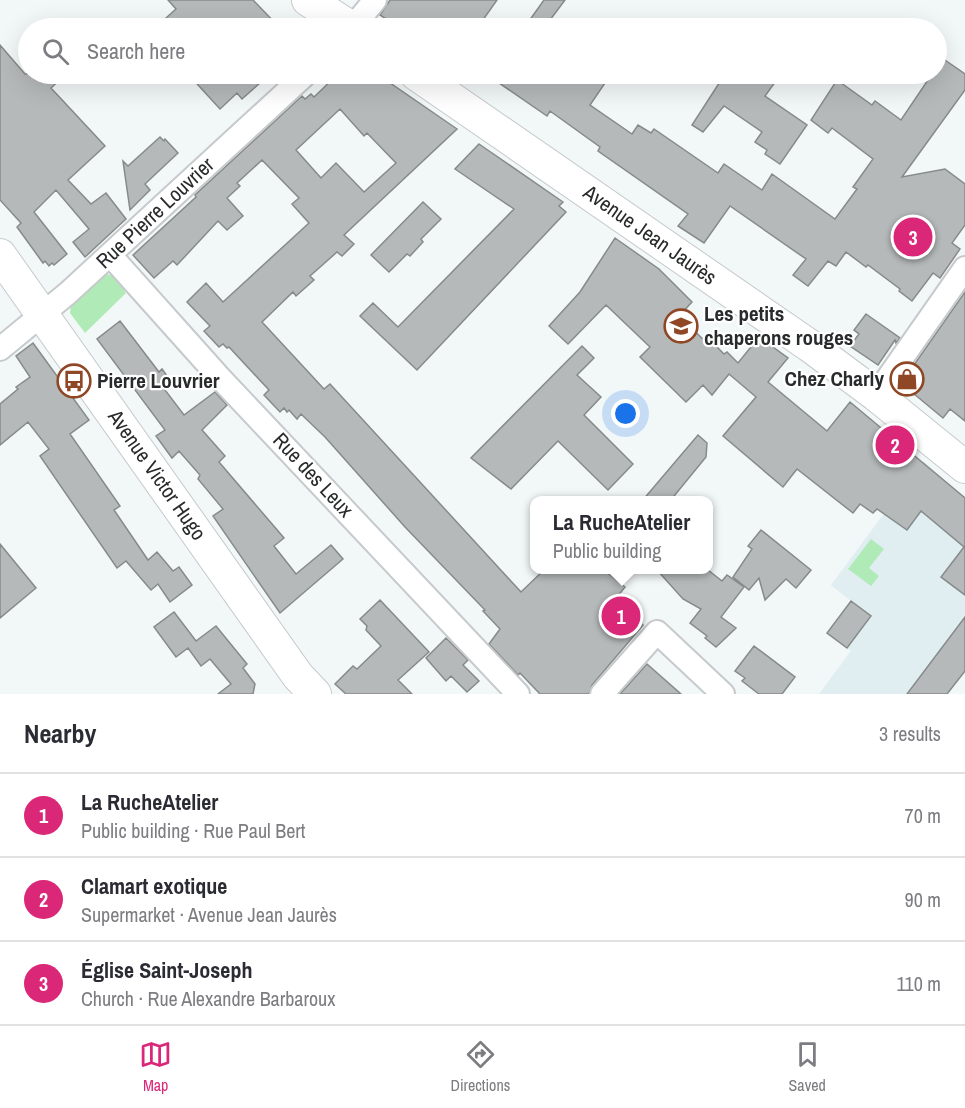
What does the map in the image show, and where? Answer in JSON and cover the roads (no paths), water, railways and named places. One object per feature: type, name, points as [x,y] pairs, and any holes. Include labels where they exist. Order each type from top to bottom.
[{"type":"street","points":[[308,0],[336,18]]},
{"type":"street","points":[[360,18],[375,0]]},
{"type":"street","name":"Rue Pierre Louvrier","points":[[0,349],[110,255],[295,84]]},
{"type":"street","name":"Avenue Jean Jaurès","points":[[430,84],[810,346],[876,395],[965,467]]},
{"type":"street","name":"Avenue Victor Hugo","points":[[0,255],[292,668],[315,694]]},
{"type":"street","name":"Rue des Leux","points":[[110,255],[221,379],[518,694]]},
{"type":"street","points":[[876,395],[965,268]]},
{"type":"street","points":[[602,694],[657,632],[723,694]]},
{"type":"place","name":"Église Saint-Joseph","points":[[913,237]]},
{"type":"place","name":"Les petits chaperons rouges","points":[[681,326]]},
{"type":"place","name":"Chez Charly","points":[[907,379]]},
{"type":"place","name":"Pierre Louvrier","points":[[74,381]]},
{"type":"place","name":"Clamart exotique","points":[[895,445]]},
{"type":"place","name":"La RucheAtelier","points":[[621,616]]}]
